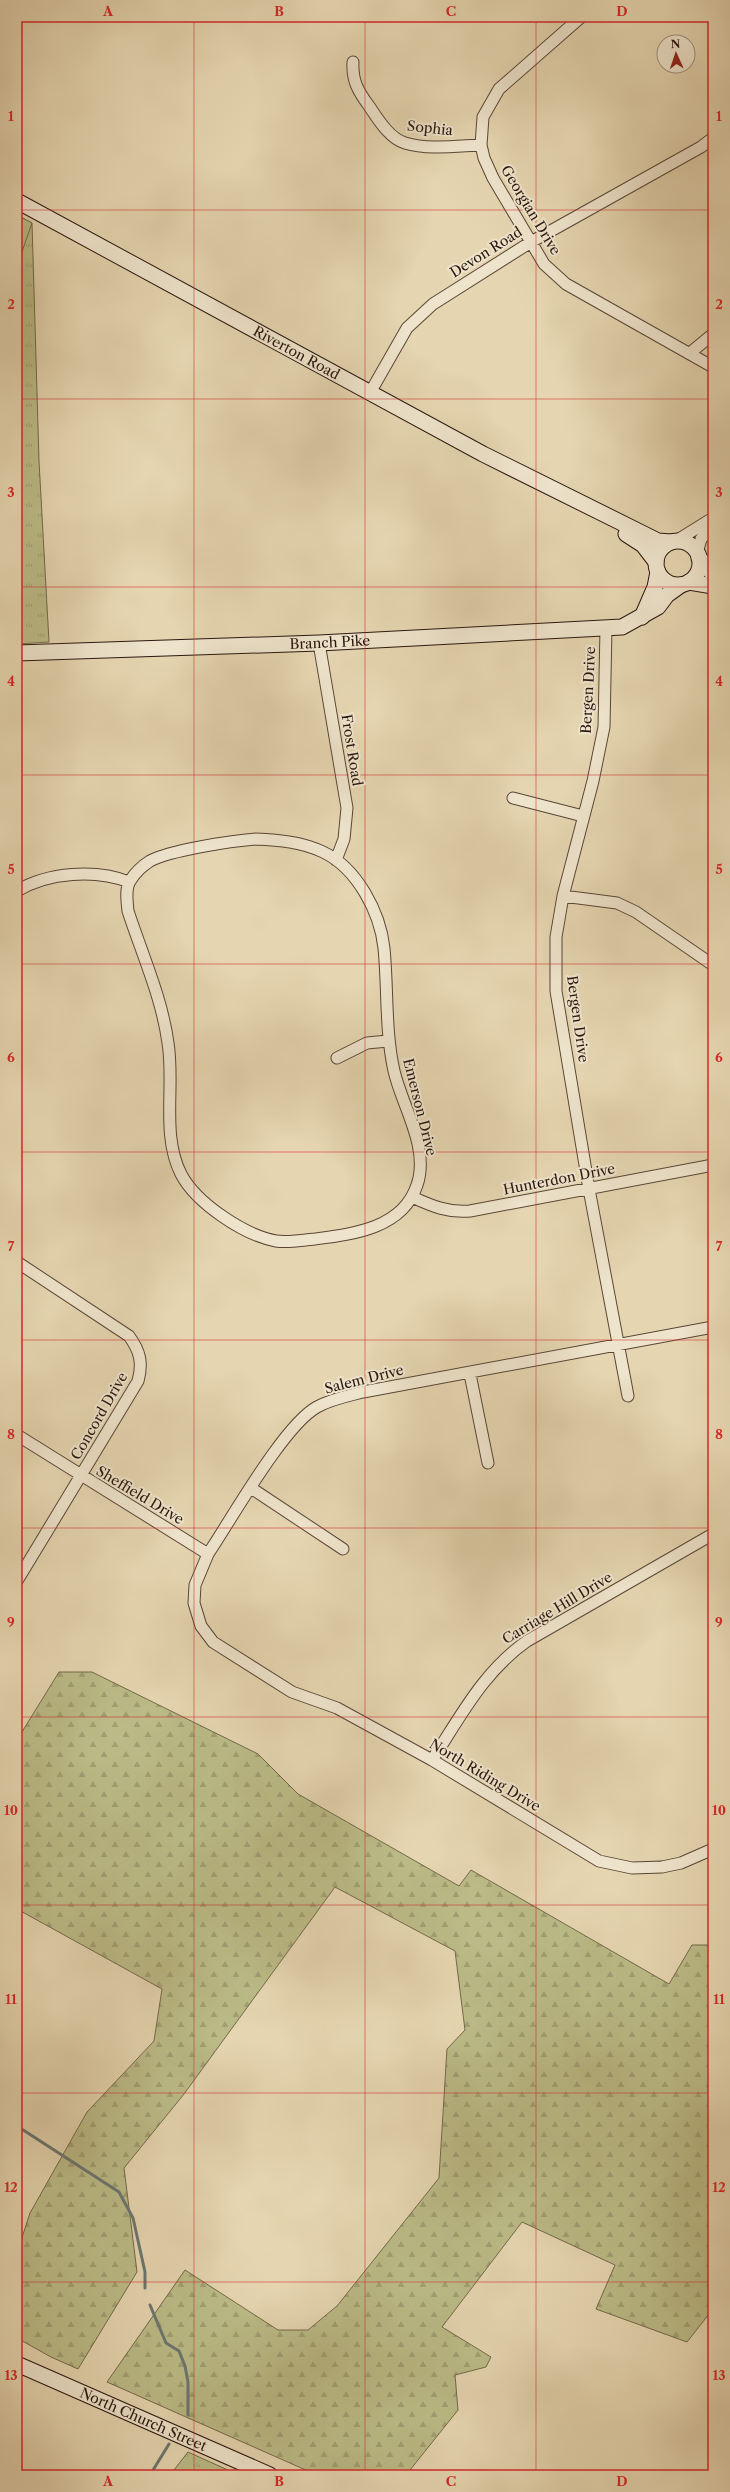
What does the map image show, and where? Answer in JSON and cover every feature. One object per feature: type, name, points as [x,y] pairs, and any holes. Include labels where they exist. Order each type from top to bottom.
[{"type":"main road","name":"Riverton Road","points":[[17,201],[483,454],[576,502],[658,541],[673,542]]},
{"type":"main road","name":"Riverton Road","points":[[576,502],[643,546],[657,567]]},
{"type":"main road","points":[[641,617],[655,587],[660,551],[673,542],[690,545],[713,574]]},
{"type":"main road","points":[[685,584],[698,572],[698,555]]},
{"type":"main road","points":[[657,567],[666,582],[713,586]]},
{"type":"main road","name":"Branch Pike","points":[[17,653],[319,643],[622,627],[658,607],[667,595],[685,584]]},
{"type":"main road","name":"North Church Street","points":[[17,2364],[270,2475]]},
{"type":"street","name":"Georgian Drive","points":[[581,17],[499,89],[483,117],[481,145],[493,178],[544,264],[566,284],[600,305],[690,353],[713,367]]},
{"type":"street","name":"Sophia","points":[[353,62],[352,76],[357,89],[381,125],[394,137],[404,143],[432,146],[481,145]]},
{"type":"street","name":"Devon Road","points":[[371,392],[407,328],[432,304],[531,242],[713,138]]},
{"type":"street","points":[[690,353],[713,334]]},
{"type":"street","points":[[673,542],[713,518]]},
{"type":"street","points":[[698,555],[701,539],[713,526]]},
{"type":"street","name":"Bergen Drive","points":[[606,628],[604,727],[563,896],[556,937],[556,991],[589,1189],[628,1396]]},
{"type":"street","name":"Frost Road","points":[[319,643],[347,808],[344,839],[336,860]]},
{"type":"street","points":[[513,798],[583,816]]},
{"type":"street","name":"Emerson Drive","points":[[281,840],[325,852],[336,860],[360,884],[378,919],[384,946],[388,1041],[395,1074],[415,1136],[420,1160],[418,1182],[412,1196],[401,1212],[379,1226],[341,1236],[288,1242],[276,1241],[252,1233],[230,1221],[194,1193],[181,1174],[173,1150],[169,1044],[163,1018],[128,911],[127,897],[130,882],[138,870],[158,858],[238,841],[281,840]]},
{"type":"street","points":[[17,891],[29,883],[69,876],[116,876],[130,882]]},
{"type":"street","points":[[563,896],[617,903],[636,912],[713,965]]},
{"type":"street","points":[[337,1058],[367,1043],[388,1041]]},
{"type":"street","name":"Hunterdon Drive","points":[[412,1196],[434,1207],[454,1212],[470,1211],[713,1165]]},
{"type":"street","name":"Concord Drive","points":[[17,1262],[129,1336],[140,1356],[138,1381],[17,1581]]},
{"type":"street","name":"Salem Drive","points":[[250,1664],[213,1642],[200,1626],[196,1615],[195,1585],[208,1554],[288,1433],[316,1408],[363,1392],[470,1374],[617,1344],[713,1327]]},
{"type":"street","points":[[470,1374],[488,1463]]},
{"type":"street","name":"Sheffield Drive","points":[[17,1435],[80,1477],[208,1554]]},
{"type":"street","points":[[251,1488],[343,1549]]},
{"type":"street","name":"Carriage Hill Drive","points":[[432,1760],[485,1678],[511,1652],[527,1641],[713,1534]]},
{"type":"street","name":"North Riding Drive","points":[[250,1664],[292,1692],[337,1708],[432,1760],[599,1861],[632,1868],[662,1867],[680,1863],[713,1849]]},
{"type":"green space","points":[[17,215],[32,223],[39,461],[49,642],[17,644]]},
{"type":"green space","points":[[17,215],[32,223],[17,266]]},
{"type":"green space","points":[[59,1672],[92,1672],[258,1754],[298,1794],[459,1886],[471,1870],[669,1984],[692,1945],[713,1945],[713,2309],[687,2342],[596,2309],[615,2265],[522,2222],[442,2327],[491,2357],[486,2367],[455,2375],[458,2410],[406,2475],[317,2475],[107,2382],[185,2270],[278,2330],[308,2330],[337,2306],[439,2178],[447,2049],[465,2030],[455,1951],[335,1887],[184,2094],[124,2168],[137,2272],[78,2369],[51,2357],[17,2338],[17,2253],[30,2213],[87,2112],[154,2041],[162,1989],[17,1909],[17,1740]]},
{"type":"green space","points":[[188,2452],[239,2475],[170,2475]]},
{"type":"waterway","points":[[17,2126],[119,2192],[133,2218],[145,2272],[145,2288]]},
{"type":"waterway","points":[[150,2305],[166,2343],[179,2351],[185,2366],[188,2382],[188,2415]]},
{"type":"waterway","points":[[150,2475],[169,2444]]}]
